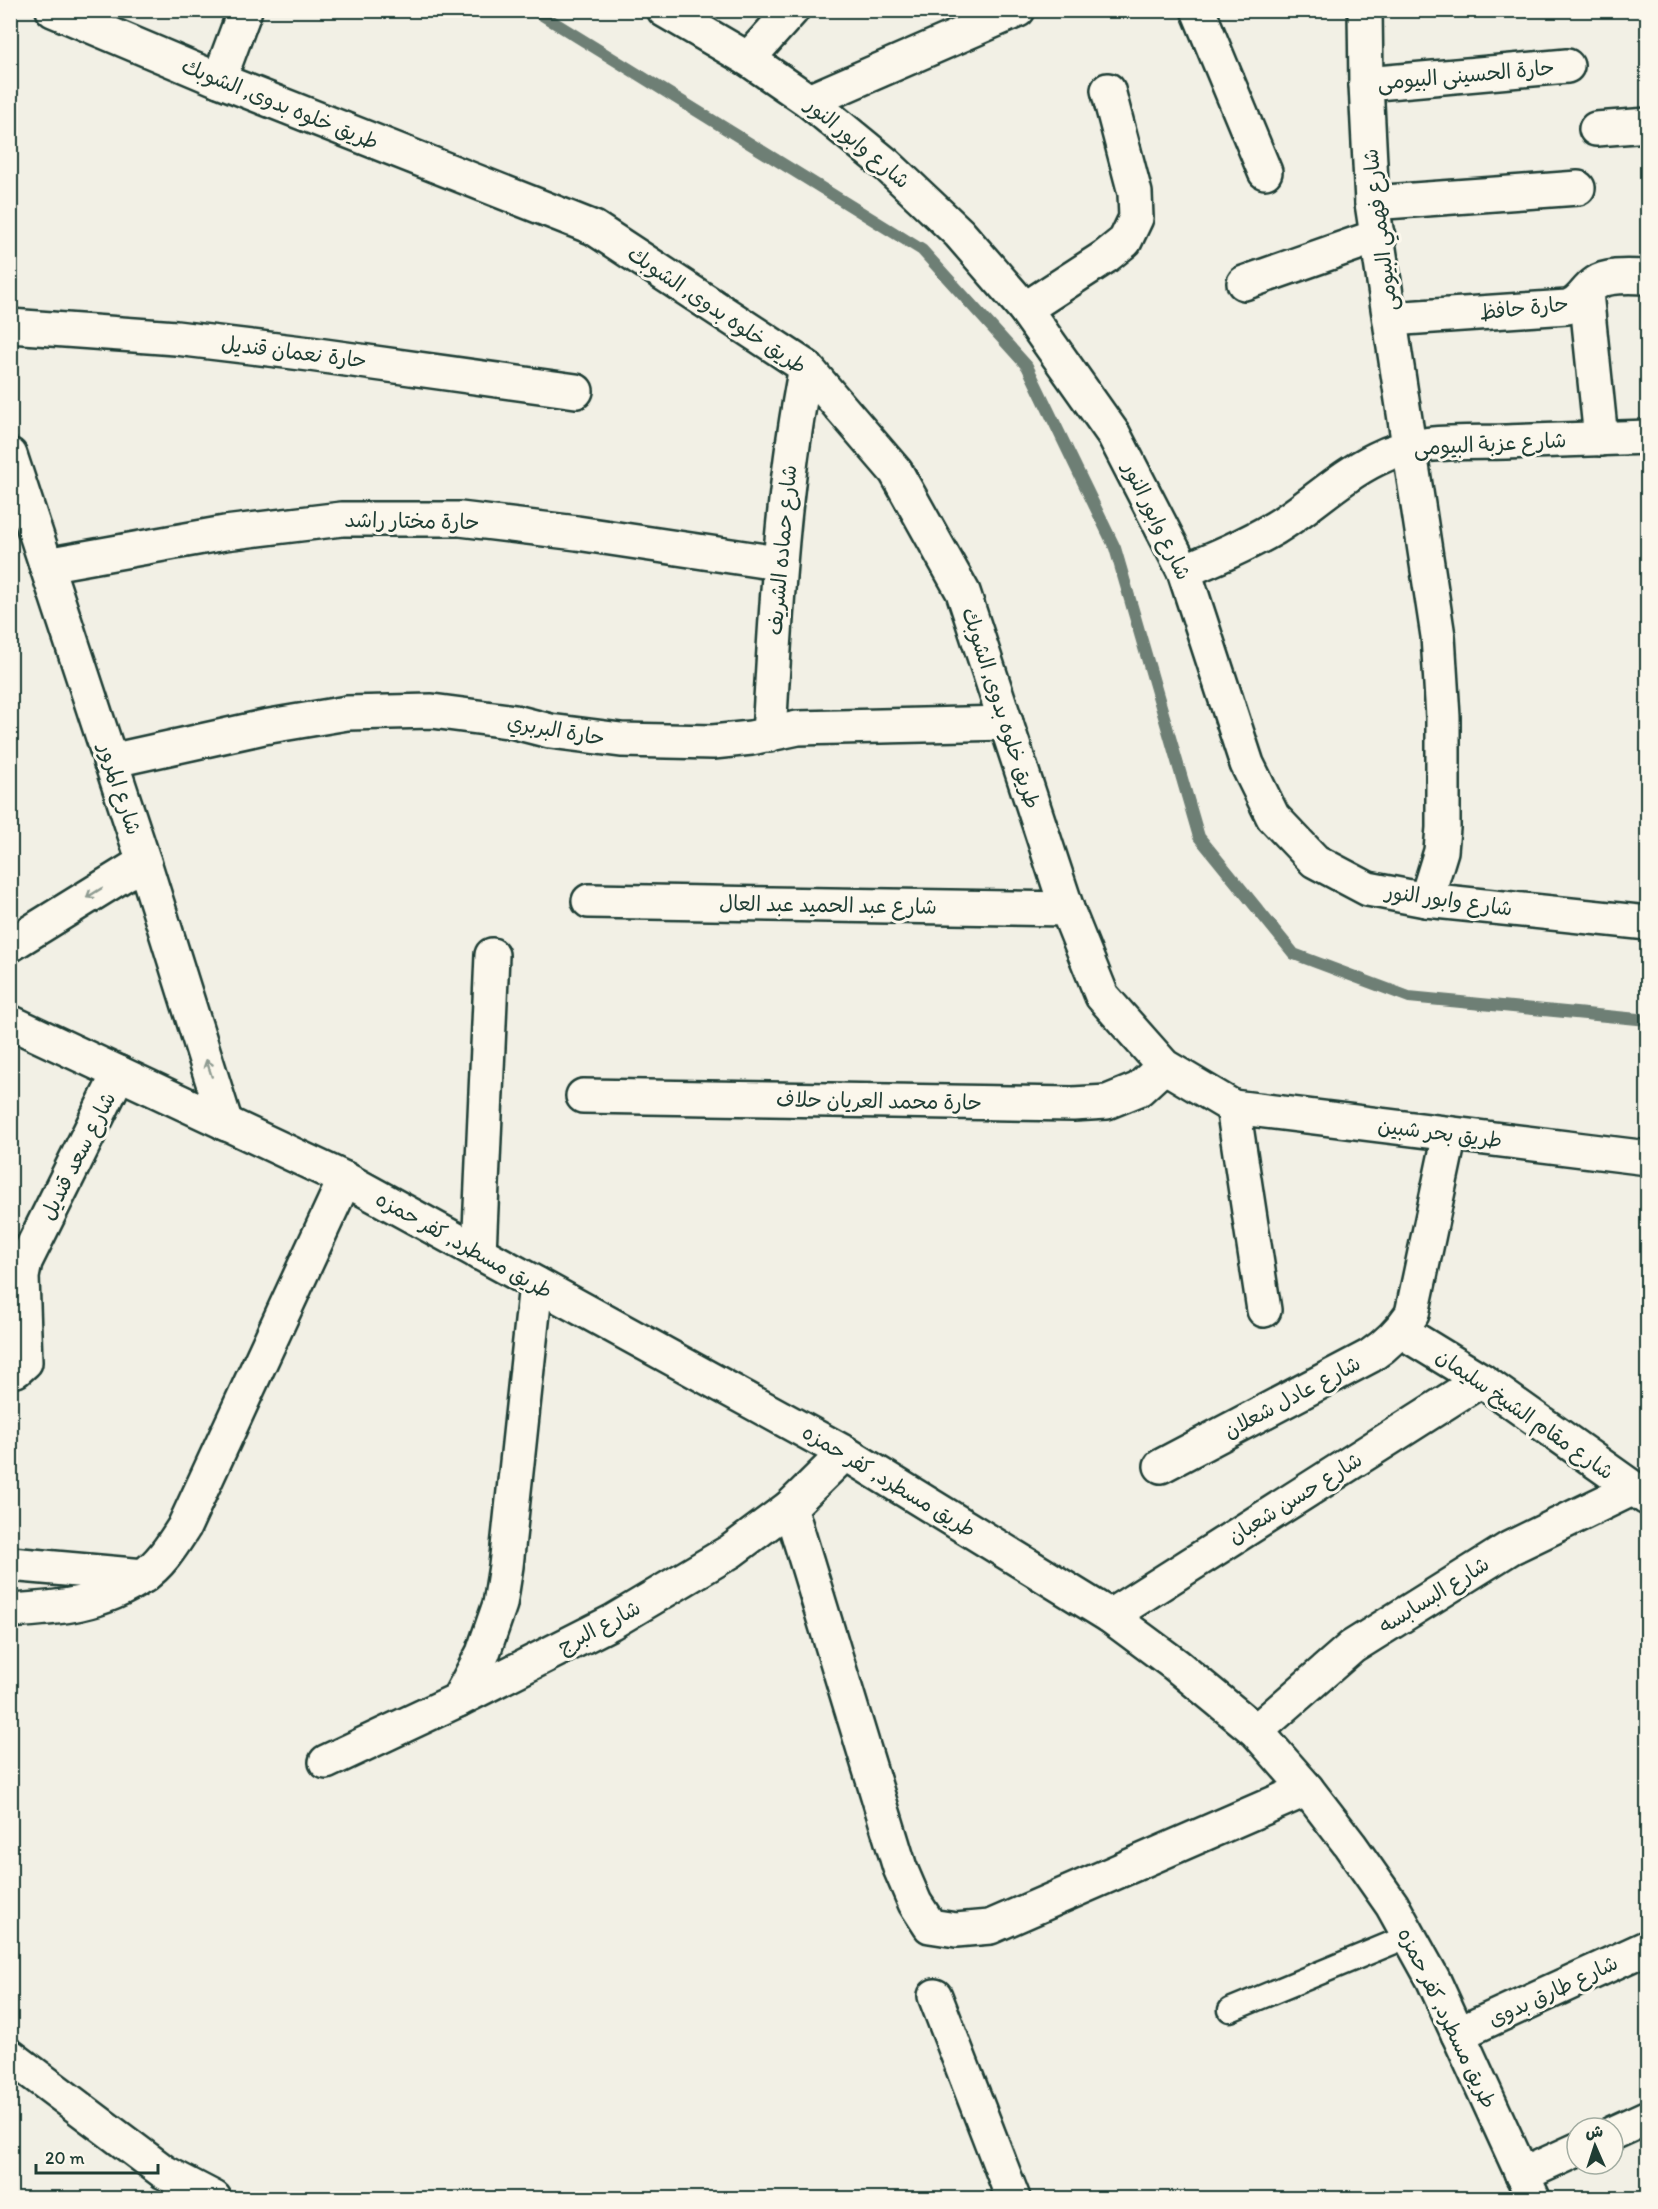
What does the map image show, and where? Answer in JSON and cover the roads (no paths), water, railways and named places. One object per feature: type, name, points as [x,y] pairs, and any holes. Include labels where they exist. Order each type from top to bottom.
[{"type":"street","name":"طريق خلوه بدوى, الشوبك","points":[[53,10],[219,80],[594,228],[806,367],[896,472],[963,592],[1067,909],[1102,996],[1164,1066],[1233,1107]]},
{"type":"street","name":"شارع وابور النور","points":[[664,10],[748,60],[809,101],[887,165],[943,218],[1025,309],[1114,435],[1185,571],[1247,764],[1273,817],[1315,861],[1368,889],[1426,900],[1647,923]]},
{"type":"street","points":[[748,60],[792,10]]},
{"type":"street","points":[[809,101],[1018,10]]},
{"type":"street","points":[[1198,10],[1264,172]]},
{"type":"street","name":"شارع فهمي البيومى","points":[[1365,10],[1372,203],[1438,636],[1443,717],[1443,828],[1441,851],[1426,900]]},
{"type":"street","points":[[219,80],[244,15]]},
{"type":"street","name":"حارة الحسينى البيومى","points":[[1366,84],[1567,66]]},
{"type":"street","points":[[1025,309],[1105,257],[1125,241],[1136,218],[1136,193],[1108,90]]},
{"type":"street","points":[[1596,129],[1647,125]]},
{"type":"street","points":[[1372,203],[1578,188]]},
{"type":"street","points":[[1244,283],[1378,236]]},
{"type":"street","name":"حارة حافظ","points":[[1390,319],[1567,307],[1575,305],[1591,287],[1604,279],[1647,276]]},
{"type":"street","points":[[1586,293],[1601,439]]},
{"type":"street","name":"حارة نعمان قنديل","points":[[10,326],[176,338],[576,391]]},
{"type":"street","name":"شارع حماده الشريف","points":[[769,735],[778,562],[787,482],[806,367]]},
{"type":"street","name":"شارع عزبة البيومى","points":[[1185,571],[1234,550],[1275,528],[1313,503],[1349,474],[1378,458],[1409,447],[1451,443],[1647,437]]},
{"type":"street","name":"شارع المرور","points":[[10,455],[16,488],[46,565],[144,862],[226,1124]]},
{"type":"street","name":"حارة مختار راشد","points":[[46,565],[225,533],[342,519],[460,519],[577,533],[778,562]]},
{"type":"street","name":"حارة البربري","points":[[110,761],[264,727],[347,713],[432,711],[515,722],[550,731],[621,740],[713,742],[769,735],[798,728],[1006,723]]},
{"type":"street","points":[[10,945],[144,862]]},
{"type":"street","name":"شارع عبد الحميد عبد العال","points":[[589,902],[1067,909]]},
{"type":"street","points":[[479,1253],[492,955]]},
{"type":"street","name":"طريق مسطرد, كفر حمزه","points":[[10,1022],[345,1179],[845,1453],[1110,1616],[1176,1665],[1256,1731],[1307,1789],[1392,1905],[1433,1979],[1527,2187]]},
{"type":"street","name":"حارة محمد العريان حلاف","points":[[583,1096],[1073,1104],[1107,1102],[1139,1089],[1164,1066]]},
{"type":"street","name":"شارع سعد قنديل","points":[[10,1370],[16,1370],[25,1362],[22,1277],[25,1262],[119,1073]]},
{"type":"street","points":[[1233,1107],[1264,1310]]},
{"type":"street","name":"طريق بحر شبين","points":[[1233,1107],[1647,1158]]},
{"type":"street","points":[[1406,1322],[1450,1134]]},
{"type":"street","points":[[10,1611],[49,1609],[99,1600],[144,1576],[166,1553],[184,1527],[345,1179]]},
{"type":"street","points":[[459,1700],[483,1653],[500,1605],[536,1284]]},
{"type":"street","name":"شارع مقام الشيخ سليمان","points":[[1406,1322],[1481,1380],[1640,1494]]},
{"type":"street","name":"شارع عادل شعلان","points":[[1161,1466],[1370,1356],[1387,1345],[1406,1322]]},
{"type":"street","name":"شارع حسن شعبان","points":[[1110,1616],[1481,1380]]},
{"type":"street","name":"شارع البرج","points":[[326,1762],[459,1700],[612,1622],[731,1551],[790,1507],[845,1453]]},
{"type":"street","name":"شارع البسابسه","points":[[1256,1731],[1352,1647],[1509,1548],[1640,1494]]},
{"type":"street","points":[[790,1507],[900,1868],[915,1903],[930,1926],[956,1930],[990,1927],[1307,1789]]},
{"type":"street","points":[[10,1564],[144,1576]]},
{"type":"street","name":"شارع طارق بدوى","points":[[1458,2034],[1647,1947]]},
{"type":"street","points":[[935,1996],[1013,2199]]},
{"type":"street","points":[[10,2056],[164,2172],[214,2199]]},
{"type":"street","points":[[1625,2127],[1647,2117]]},
{"type":"street","points":[[1527,2187],[1565,2159]]},
{"type":"lane","points":[[1230,2010],[1409,1936]]},
{"type":"waterway","points":[[534,10],[922,250],[1027,366],[1115,548],[1199,837],[1294,954],[1409,997],[1648,1020]]}]
